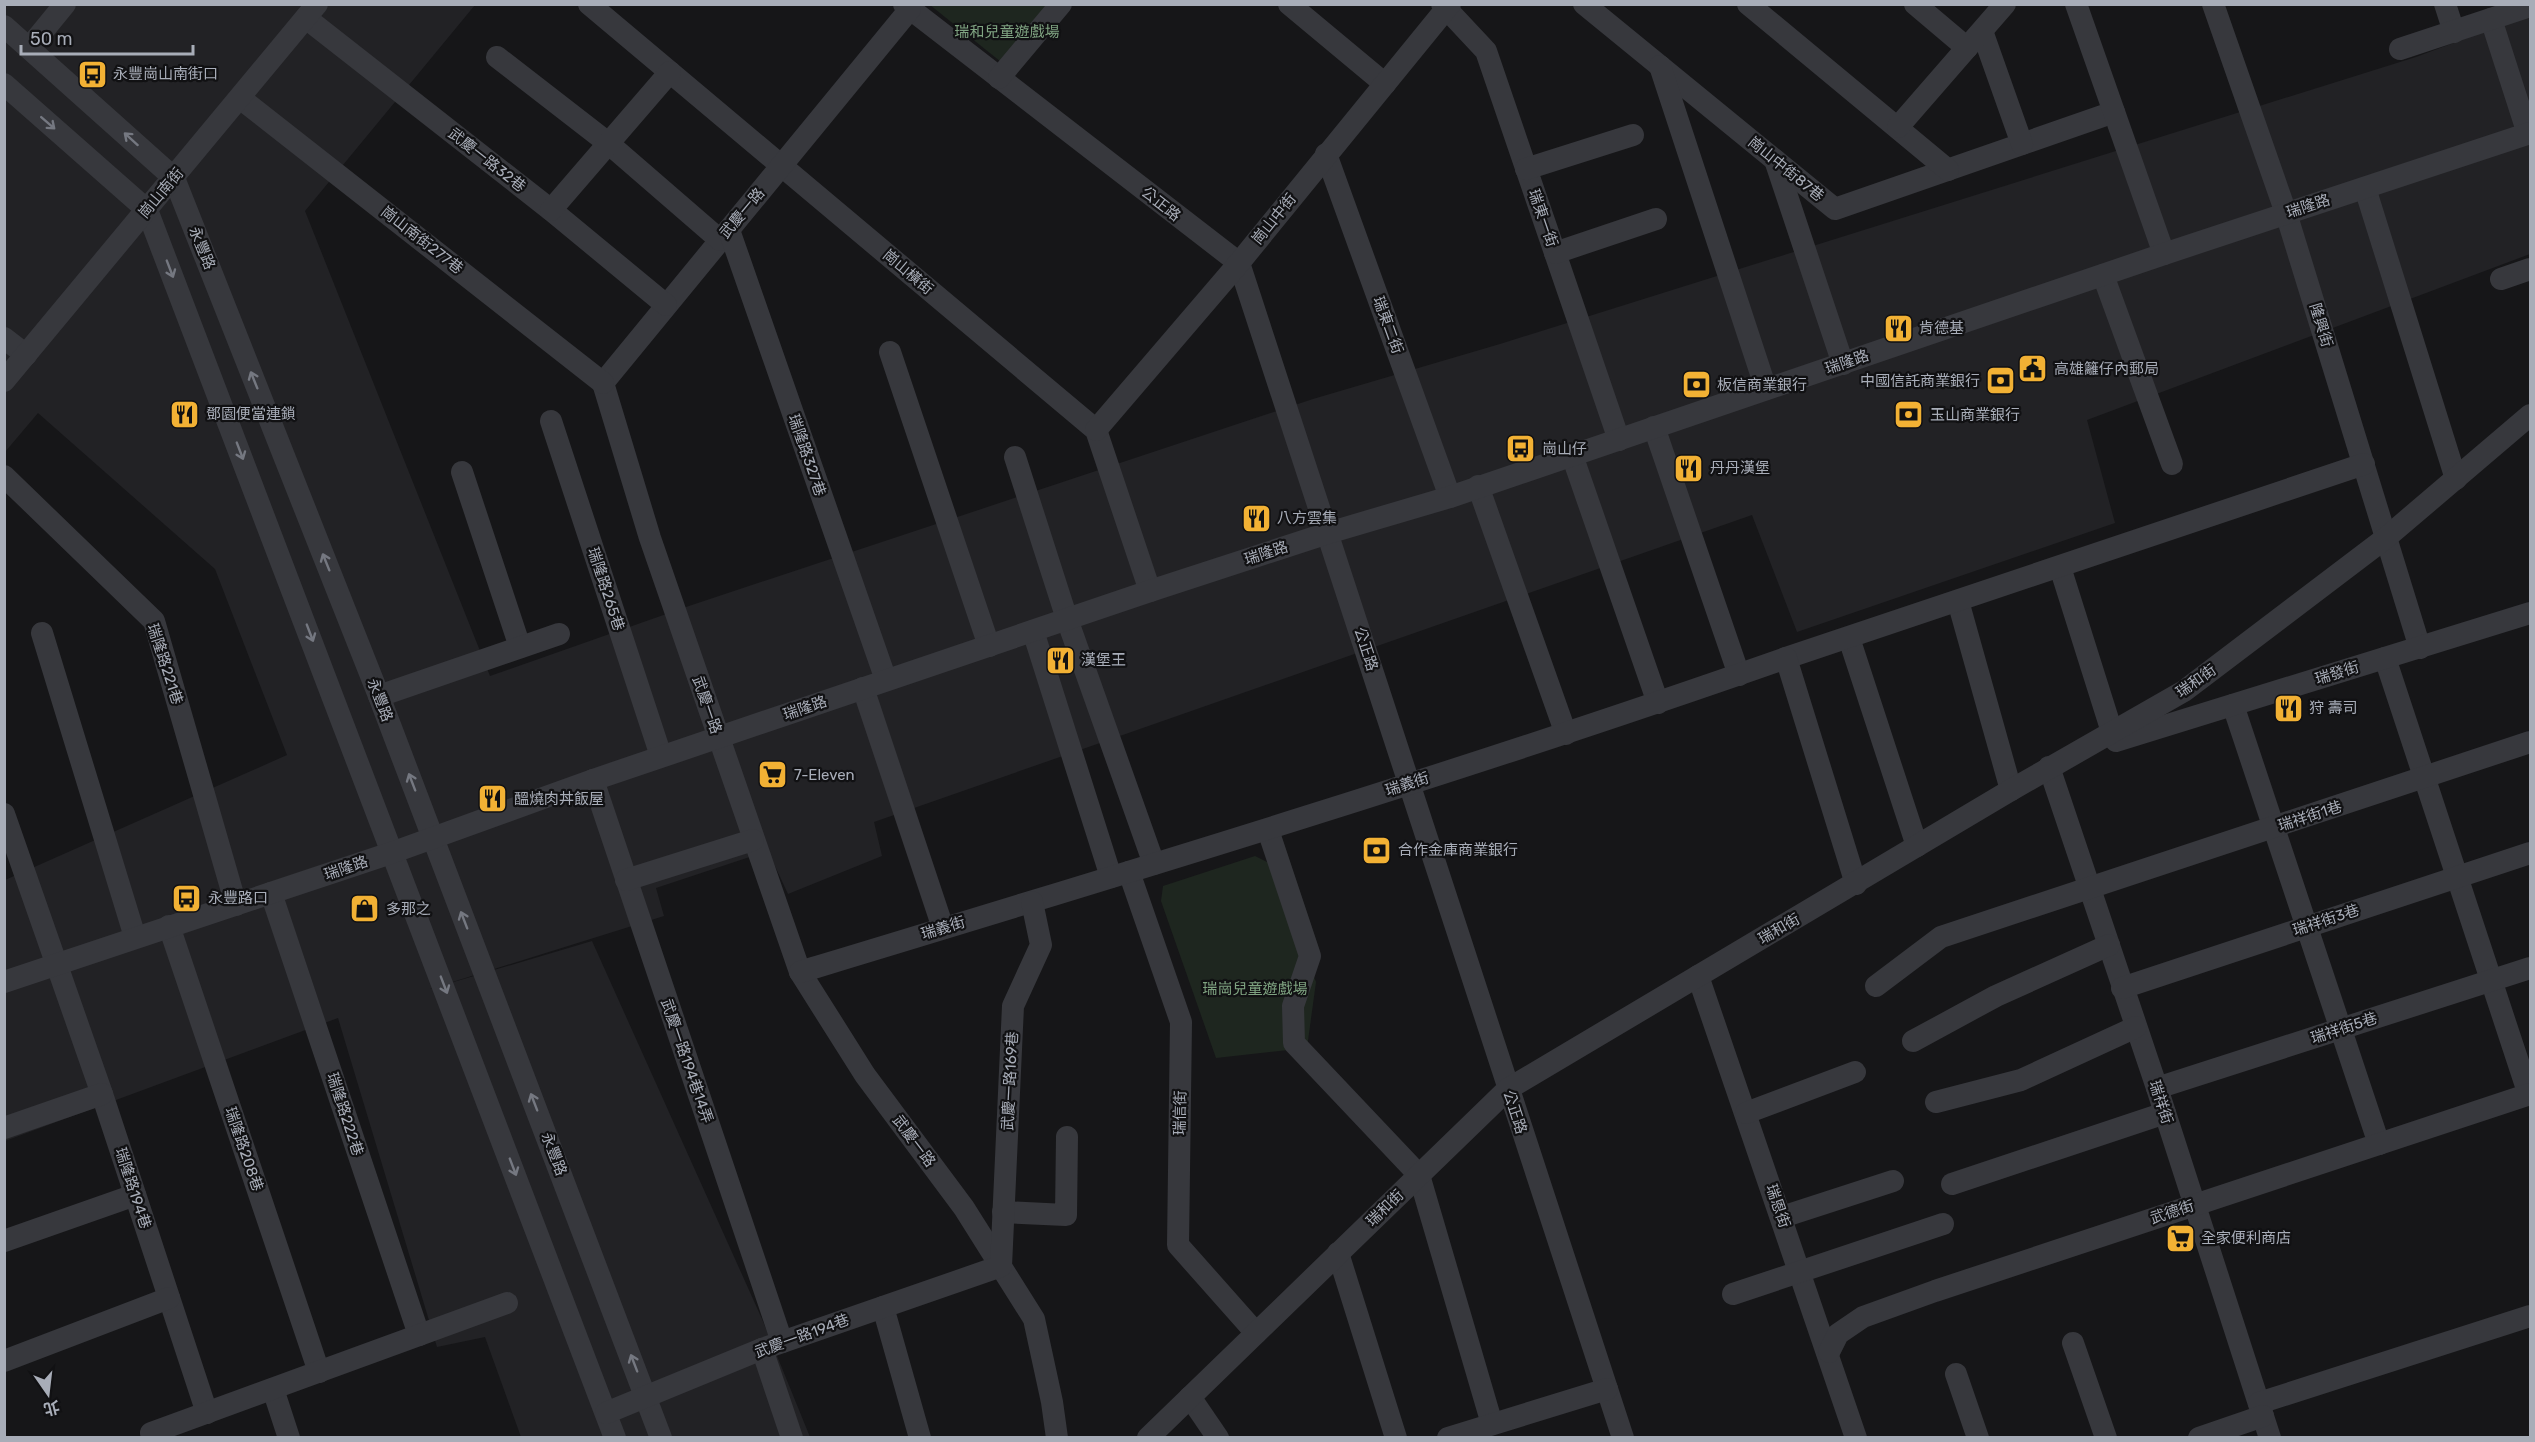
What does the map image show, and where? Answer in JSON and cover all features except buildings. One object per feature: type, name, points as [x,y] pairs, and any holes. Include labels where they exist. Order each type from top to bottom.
[{"type":"street","points":[[29,48],[65,4]]},
{"type":"street","name":"崗山橫街","points":[[589,4],[1096,430]]},
{"type":"street","points":[[999,78],[1061,4]]},
{"type":"street","points":[[1289,4],[1385,84]]},
{"type":"street","name":"崗山中街87巷","points":[[1584,4],[1835,209],[2114,112]]},
{"type":"street","points":[[1748,4],[1948,170]]},
{"type":"street","points":[[1916,4],[1967,48]]},
{"type":"street","points":[[1898,127],[2005,4]]},
{"type":"street","points":[[2076,4],[2164,254]]},
{"type":"street","name":"隆興街","points":[[2213,4],[2286,213],[2420,648]]},
{"type":"street","points":[[2445,4],[2454,32]]},
{"type":"street","name":"崗山中街","points":[[1096,430],[1239,263],[1446,6]]},
{"type":"street","name":"瑞東一街","points":[[1446,6],[1486,51],[1619,440]]},
{"type":"street","points":[[2400,49],[2530,6]]},
{"type":"street","name":"公正路","points":[[907,7],[1239,263],[1623,1437]]},
{"type":"street","name":"武慶一路","points":[[907,7],[782,165],[603,382],[650,538],[800,972],[865,1075],[964,1208],[1034,1319],[1057,1437]]},
{"type":"street","name":"崗山南街","points":[[4,381],[311,11]]},
{"type":"street","name":"武慶一路32巷","points":[[311,11],[666,305]]},
{"type":"street","points":[[2491,19],[2529,133]]},
{"type":"street","name":"永豐路","points":[[4,26],[174,178],[379,696],[661,1437]]},
{"type":"street","points":[[1982,31],[2022,144]]},
{"type":"street","points":[[497,57],[724,235]]},
{"type":"street","points":[[1660,66],[1766,389]]},
{"type":"street","points":[[551,210],[670,72]]},
{"type":"street","points":[[4,84],[147,210],[394,852],[615,1437]]},
{"type":"street","name":"崗山南街277巷","points":[[240,98],[603,382]]},
{"type":"street","name":"瑞隆路","points":[[4,981],[394,852],[661,756],[1150,591],[1619,440],[2164,254],[2529,133]]},
{"type":"street","points":[[1526,169],[1633,135]]},
{"type":"street","name":"瑞東二街","points":[[1326,154],[1450,496]]},
{"type":"street","points":[[1775,160],[1843,364]]},
{"type":"street","points":[[2365,188],[2456,479]]},
{"type":"street","points":[[1555,253],[1656,219]]},
{"type":"street","name":"瑞隆路327巷","points":[[724,235],[886,680]]},
{"type":"street","points":[[2501,279],[2530,269]]},
{"type":"street","points":[[2103,275],[2172,464]]},
{"type":"street","points":[[4,338],[26,355]]},
{"type":"street","points":[[890,352],[989,646]]},
{"type":"street","name":"瑞和街","points":[[1148,1437],[1508,1089],[1856,884],[2049,767],[2184,691],[2386,537],[2530,415]]},
{"type":"street","name":"瑞隆路265巷","points":[[550,421],[661,756]]},
{"type":"street","points":[[1654,427],[1739,675]]},
{"type":"street","points":[[1096,430],[1150,591]]},
{"type":"street","points":[[1572,455],[1658,702]]},
{"type":"street","points":[[1015,457],[1067,619],[1154,864]]},
{"type":"street","name":"瑞義街","points":[[800,972],[1268,830],[1566,734],[2364,464]]},
{"type":"street","points":[[462,472],[520,647]]},
{"type":"street","name":"瑞隆路221巷","points":[[4,476],[154,621],[236,905]]},
{"type":"street","points":[[1478,486],[1566,734]]},
{"type":"street","points":[[2060,567],[2112,732]]},
{"type":"street","points":[[1958,601],[2011,790]]},
{"type":"street","name":"瑞發街","points":[[2074,753],[2530,613]]},
{"type":"street","name":"瑞信街","points":[[1033,631],[1120,875],[1181,1022],[1178,1245],[1256,1333]]},
{"type":"street","points":[[42,633],[135,937]]},
{"type":"street","points":[[379,696],[560,634]]},
{"type":"street","points":[[1849,638],[1917,846]]},
{"type":"street","points":[[1786,658],[1856,884]]},
{"type":"street","points":[[2385,658],[2530,1095]]},
{"type":"street","points":[[863,688],[943,928]]},
{"type":"street","points":[[2233,705],[2379,1144]]},
{"type":"street","name":"瑞祥街1巷","points":[[1876,986],[1941,938],[2530,742]]},
{"type":"street","name":"瑞祥街","points":[[2049,767],[2165,1113],[2264,1419]]},
{"type":"street","name":"武慶一路194巷14弄","points":[[593,780],[772,1346],[792,1437]]},
{"type":"street","name":"瑞隆路194巷","points":[[4,814],[102,1094],[207,1413]]},
{"type":"street","points":[[1268,830],[1310,956],[1293,1006],[1294,1043],[1419,1175],[1492,1424]]},
{"type":"street","points":[[626,880],[753,840]]},
{"type":"street","name":"瑞祥街3巷","points":[[2122,988],[2530,853]]},
{"type":"street","name":"瑞隆路222巷","points":[[272,893],[419,1335]]},
{"type":"street","name":"武慶一路169巷","points":[[1001,1266],[1013,1006],[1041,945],[1032,902]]},
{"type":"street","name":"瑞隆路208巷","points":[[169,926],[319,1372]]},
{"type":"street","points":[[1913,1041],[1996,996],[2109,945]]},
{"type":"street","name":"瑞祥街5巷","points":[[2157,1089],[2530,968]]},
{"type":"street","name":"瑞恩街","points":[[1698,976],[1829,1352],[1856,1437]]},
{"type":"street","points":[[1936,1102],[2021,1080],[2136,1027]]},
{"type":"street","points":[[1746,1113],[1855,1072]]},
{"type":"street","points":[[4,1128],[102,1094]]},
{"type":"street","name":"武德街","points":[[1829,1352],[1838,1334],[1863,1317],[2195,1204],[2530,1095]]},
{"type":"street","points":[[1952,1184],[2165,1113]]},
{"type":"street","points":[[1004,1212],[1066,1215],[1067,1137]]},
{"type":"street","points":[[1782,1217],[1893,1181]]},
{"type":"street","points":[[4,1241],[135,1195]]},
{"type":"street","points":[[1733,1294],[1943,1224]]},
{"type":"street","points":[[1338,1253],[1396,1437]]},
{"type":"street","name":"武慶一路194巷","points":[[606,1413],[772,1346],[1001,1266]]},
{"type":"street","points":[[4,1361],[170,1298]]},
{"type":"street","points":[[148,1436],[507,1303]]},
{"type":"street","points":[[883,1307],[920,1437]]},
{"type":"street","points":[[2199,1437],[2264,1419],[2530,1316]]},
{"type":"street","points":[[2073,1343],[2106,1437]]},
{"type":"street","points":[[1956,1374],[1978,1437]]},
{"type":"street","points":[[273,1389],[289,1437]]},
{"type":"street","points":[[1448,1437],[1607,1389]]},
{"type":"street","points":[[1190,1397],[1218,1437]]},
{"type":"shaded area","points":[[4,5],[475,5],[305,211],[490,676],[689,606],[1313,399],[1500,344],[2416,57],[2530,14],[2530,254],[2087,420],[2115,523],[1797,632],[1752,515],[874,822],[882,856],[788,894],[768,851],[656,888],[664,916],[430,989],[592,941],[762,1319],[810,1437],[521,1437],[485,1337],[437,1347],[338,1018],[5,1141],[5,880],[287,755],[215,569],[38,413],[5,452]]},
{"type":"green space","name":"瑞和兒童遊戲場","points":[[930,5],[1065,5],[1011,70]]},
{"type":"green space","name":"瑞崗兒童遊戲場","points":[[1255,856],[1269,863],[1316,982],[1307,1048],[1216,1058],[1161,901],[1163,886]]},
{"type":"place","name":"永豐崗山南街口","points":[[92,74]]},
{"type":"place","name":"肯德基","points":[[1898,328]]},
{"type":"place","name":"高雄籬仔內郵局","points":[[2033,369]]},
{"type":"place","name":"中國信託商業銀行","points":[[2001,381]]},
{"type":"place","name":"板信商業銀行","points":[[1696,385]]},
{"type":"place","name":"鄧園便當連鎖","points":[[185,414]]},
{"type":"place","name":"玉山商業銀行","points":[[1909,415]]},
{"type":"place","name":"崗山仔","points":[[1521,449]]},
{"type":"place","name":"丹丹漢堡","points":[[1689,468]]},
{"type":"place","name":"八方雲集","points":[[1256,518]]},
{"type":"place","name":"漢堡王","points":[[1060,660]]},
{"type":"place","name":"狩 壽司","points":[[2288,708]]},
{"type":"place","name":"7-Eleven","points":[[773,775]]},
{"type":"place","name":"醞燒肉丼飯屋","points":[[493,799]]},
{"type":"place","name":"合作金庫商業銀行","points":[[1377,850]]},
{"type":"place","name":"永豐路口","points":[[187,898]]},
{"type":"place","name":"多那之","points":[[365,909]]},
{"type":"place","name":"全家便利商店","points":[[2180,1238]]}]
